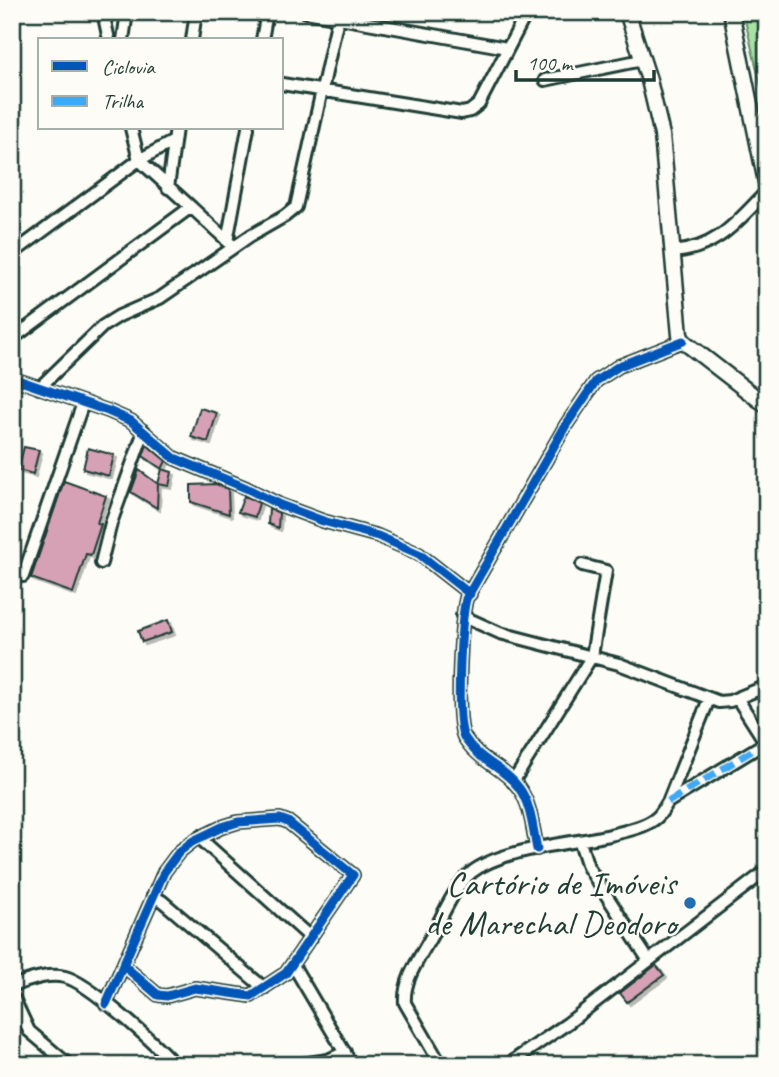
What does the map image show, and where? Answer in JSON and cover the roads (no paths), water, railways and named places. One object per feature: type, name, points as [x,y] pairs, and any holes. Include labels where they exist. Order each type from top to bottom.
[{"type":"street","points":[[103,12],[109,38]]},
{"type":"street","points":[[123,38],[127,12]]},
{"type":"street","points":[[192,38],[196,12]]},
{"type":"street","points":[[262,38],[267,12]]},
{"type":"street","points":[[306,12],[507,48]]},
{"type":"street","points":[[284,84],[439,109],[470,111],[479,104],[527,12]]},
{"type":"street","points":[[627,12],[662,135],[680,335],[683,341],[767,406]]},
{"type":"street","points":[[672,252],[692,251],[708,245],[740,218],[767,189],[731,12]]},
{"type":"street","points":[[39,388],[103,326],[160,298],[231,244],[285,216],[296,207],[338,18]]},
{"type":"street","points":[[545,80],[642,60]]},
{"type":"street","points":[[132,130],[139,160],[231,244]]},
{"type":"street","points":[[168,188],[176,130]]},
{"type":"street","points":[[231,244],[248,130]]},
{"type":"street","points":[[12,254],[139,160],[174,141]]},
{"type":"street","points":[[12,339],[191,207]]},
{"type":"street","points":[[537,849],[527,804],[521,790],[477,755],[462,734],[462,616],[470,594],[566,425],[596,381],[619,366],[683,341]]},
{"type":"street","points":[[12,378],[131,421],[174,458],[301,514],[378,536],[419,554],[470,594]]},
{"type":"street","points":[[23,576],[83,403]]},
{"type":"street","points":[[102,563],[111,523],[144,430]]},
{"type":"street","points":[[513,782],[592,656],[607,571],[582,565]]},
{"type":"street","points":[[462,616],[500,633],[592,656],[714,701],[737,698],[767,686]]},
{"type":"street","points":[[668,802],[766,744],[737,698]]},
{"type":"street","points":[[441,1065],[405,1003],[404,995],[411,976],[450,903],[469,875],[507,855],[580,842],[631,830],[652,821],[659,816],[668,802],[714,701]]},
{"type":"street","points":[[106,1004],[123,965],[164,872],[173,858],[201,836],[238,822],[280,819],[288,822],[353,875],[293,965],[286,973],[251,996],[195,988],[167,996],[158,995],[123,965]]},
{"type":"street","points":[[201,836],[311,938]]},
{"type":"street","points":[[580,842],[588,867],[649,961]]},
{"type":"street","points":[[507,1065],[767,870]]},
{"type":"street","points":[[153,897],[162,901],[264,988]]},
{"type":"street","points":[[293,965],[352,1065]]},
{"type":"street","points":[[12,985],[41,977],[69,978],[86,986],[175,1065]]},
{"type":"street","points":[[14,999],[29,1031],[69,1065]]},
{"type":"street","points":[[295,1065],[328,1060],[345,1052]]},
{"type":"place","name":"Cartório de Imóveis de Marechal Deodoro","points":[[690,903]]}]
